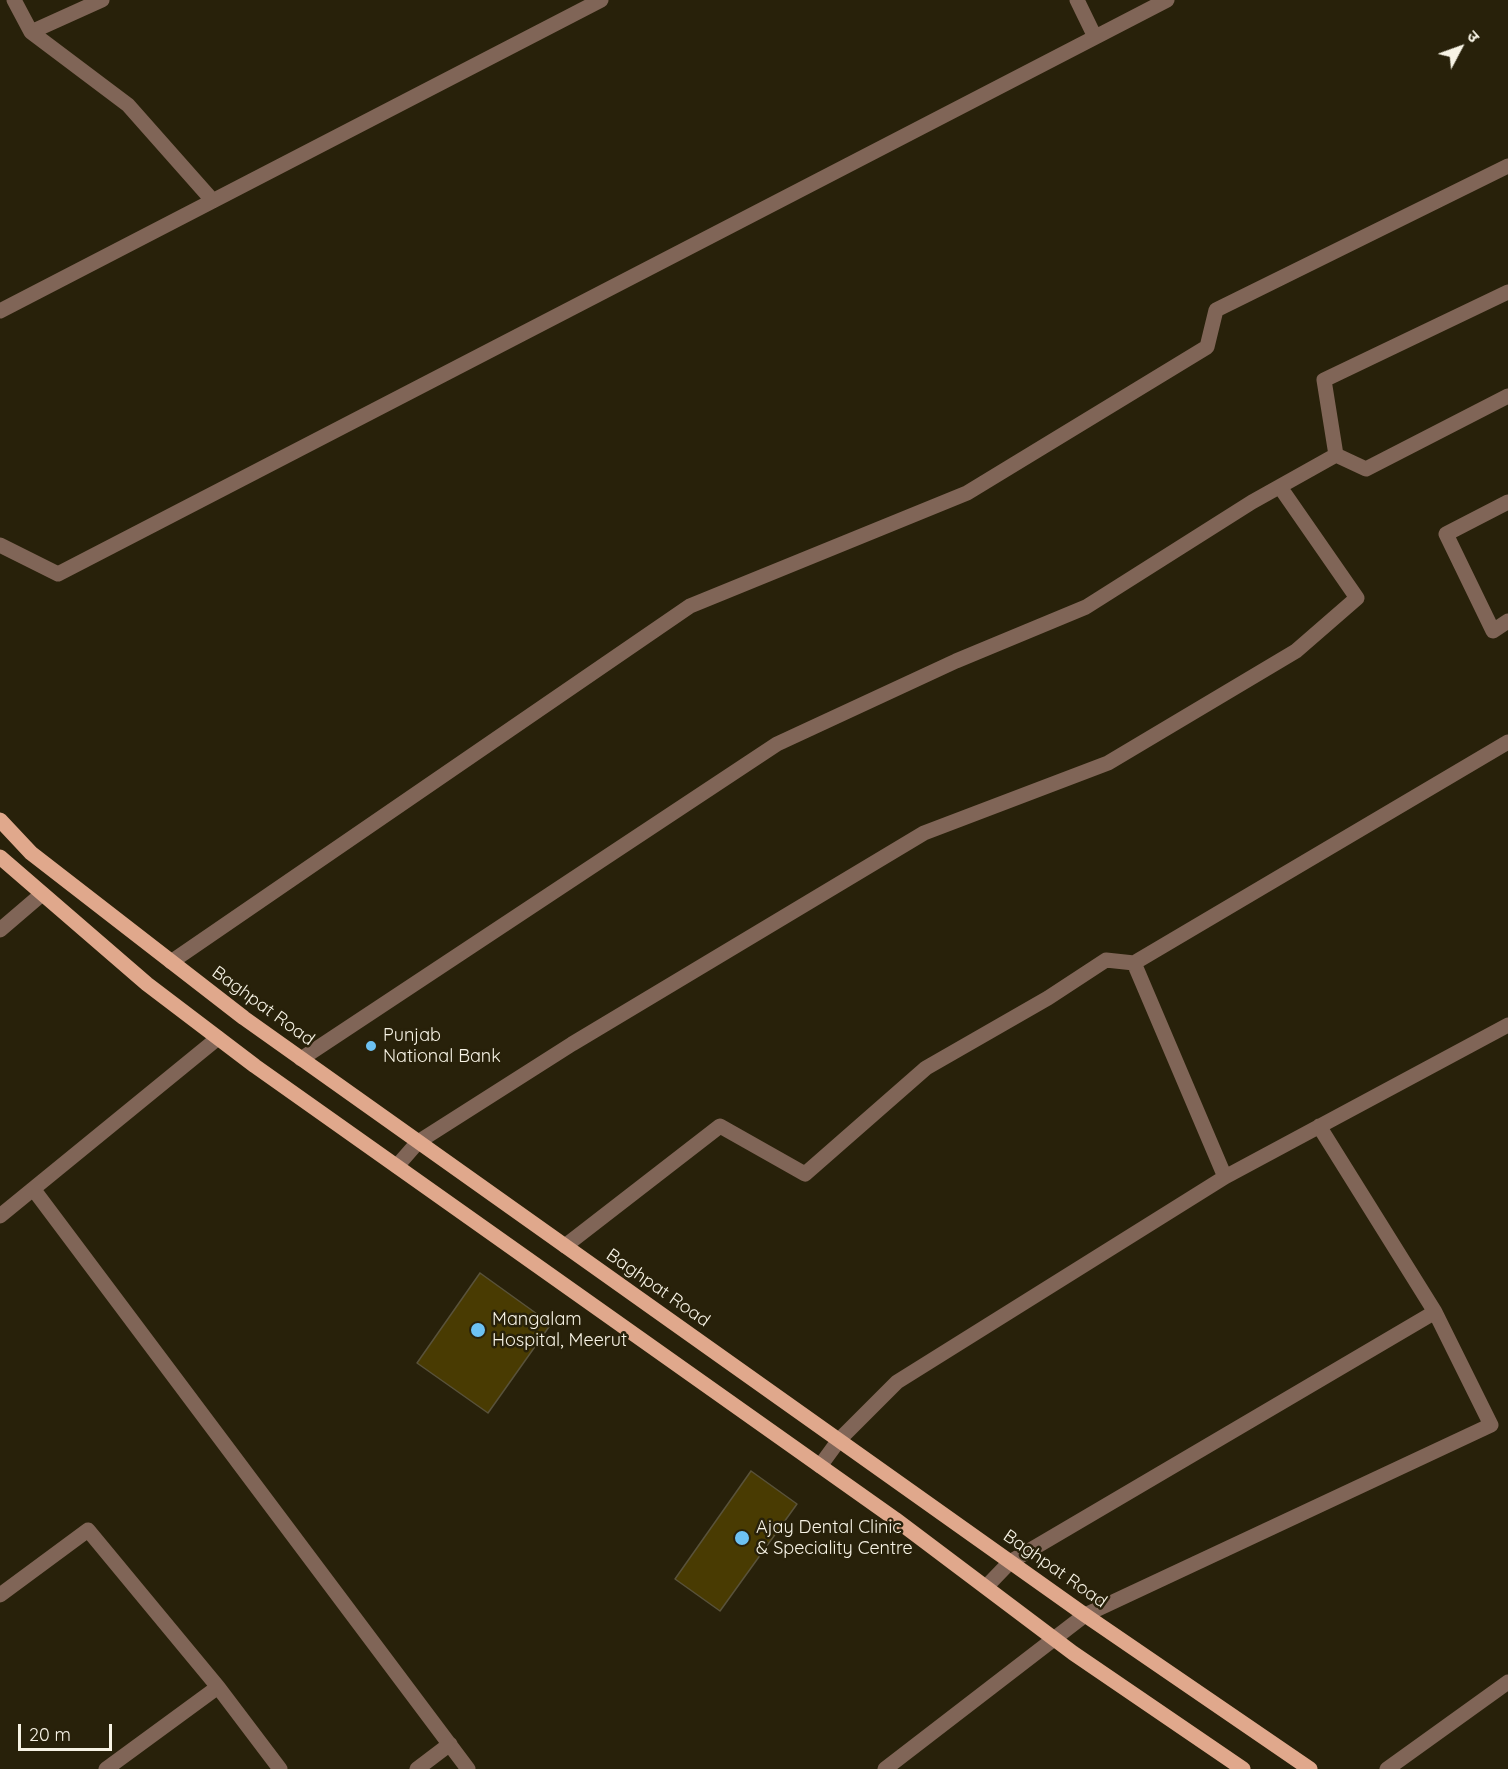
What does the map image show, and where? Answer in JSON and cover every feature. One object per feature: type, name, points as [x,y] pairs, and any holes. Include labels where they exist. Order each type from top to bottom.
[{"type":"main road","name":"Baghpat Road","points":[[0,820],[31,853],[244,1018],[1085,1615],[1310,1769]]},
{"type":"main road","points":[[0,857],[147,984],[218,1038],[895,1519],[1055,1639],[1243,1769]]},
{"type":"street","points":[[14,0],[31,32],[128,105],[213,201]]},
{"type":"street","points":[[31,32],[102,0]]},
{"type":"street","points":[[0,311],[601,0]]},
{"type":"street","points":[[1077,0],[1095,38]]},
{"type":"street","points":[[0,545],[58,574],[1167,0]]},
{"type":"street","points":[[171,962],[690,606],[967,493],[1207,347],[1216,310],[1508,166]]},
{"type":"street","points":[[1336,455],[1324,380],[1508,291]]},
{"type":"street","points":[[1336,455],[1366,469],[1508,396]]},
{"type":"street","points":[[302,1059],[777,744],[956,661],[1086,607],[1252,502],[1336,455]]},
{"type":"street","points":[[397,1166],[418,1142],[572,1044],[924,833],[1108,762],[1296,651],[1357,598],[1280,487]]},
{"type":"street","points":[[1508,501],[1446,534],[1493,631],[1508,621]]},
{"type":"street","points":[[565,1246],[720,1126],[805,1174],[926,1068],[1048,998],[1106,960],[1134,963],[1508,742]]},
{"type":"street","points":[[0,930],[42,894]]},
{"type":"street","points":[[1134,963],[1225,1177]]},
{"type":"street","points":[[820,1466],[839,1440],[897,1382],[1225,1177],[1508,1025]]},
{"type":"street","points":[[0,1216],[218,1038]]},
{"type":"street","points":[[885,1769],[1085,1615],[1491,1425],[1435,1312],[1319,1126]]},
{"type":"street","points":[[34,1190],[468,1769]]},
{"type":"street","points":[[986,1587],[1010,1562],[1435,1312]]},
{"type":"street","points":[[0,1595],[88,1530],[218,1687],[280,1769]]},
{"type":"street","points":[[1387,1769],[1508,1682]]},
{"type":"street","points":[[106,1769],[218,1687]]},
{"type":"street","points":[[417,1769],[450,1744]]},
{"type":"building","points":[[480,1273],[551,1324],[488,1413],[417,1363]]},
{"type":"building","points":[[751,1471],[797,1504],[720,1611],[675,1579]]},
{"type":"place","name":"Punjab National Bank","points":[[371,1046]]},
{"type":"place","name":"Mangalam Hospital, Meerut","points":[[478,1330]]},
{"type":"place","name":"Ajay Dental Clinic & Speciality Centre","points":[[742,1538]]}]
